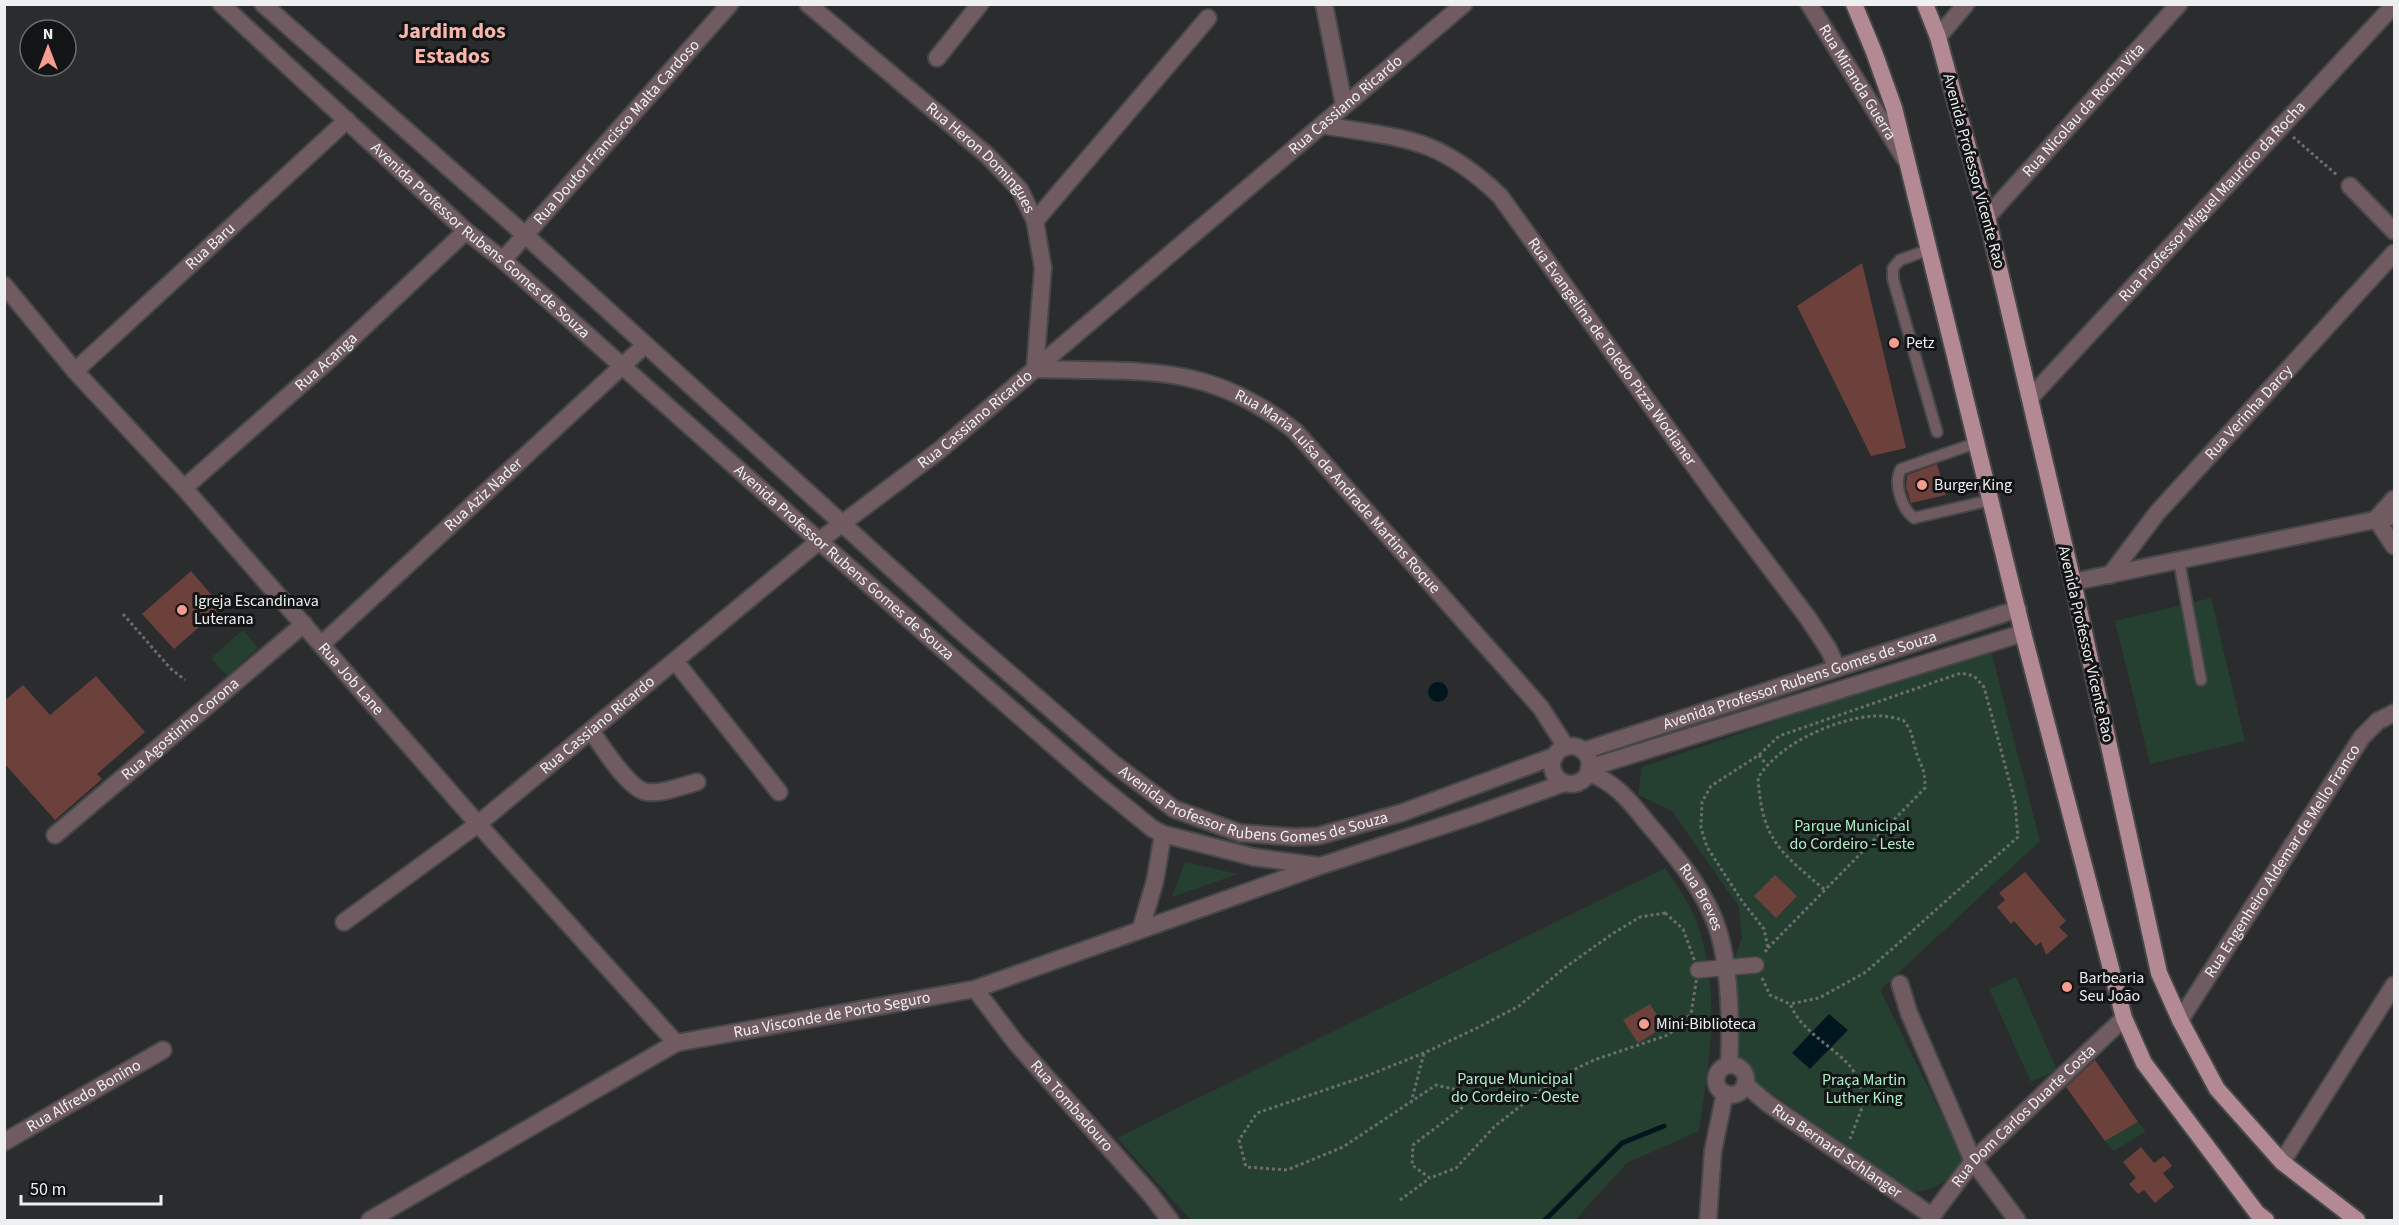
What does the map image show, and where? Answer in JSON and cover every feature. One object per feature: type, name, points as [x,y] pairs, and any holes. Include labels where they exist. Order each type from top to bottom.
[{"type":"main road","points":[[1854,4],[1890,97],[2023,633],[2124,1018],[2144,1063],[2257,1213],[2266,1221]]},
{"type":"main road","name":"Avenida Professor Vicente Rao","points":[[1925,4],[1938,37],[1988,217],[2073,582],[2159,973],[2180,1020],[2217,1089],[2282,1162],[2357,1221]]},
{"type":"street","name":"Avenida Professor Rubens Gomes de Souza","points":[[220,4],[466,231],[503,260],[1095,782],[1163,834],[1252,857],[1320,866],[1452,823],[1564,783]]},
{"type":"street","name":"Avenida Professor Rubens Gomes de Souza","points":[[263,4],[524,234],[958,629],[1142,788],[1174,809],[1240,833],[1295,837],[1318,836],[1401,813],[1560,751]]},
{"type":"street","name":"Rua Doutor Francisco Malta Cardoso","points":[[503,260],[730,4]]},
{"type":"street","name":"Rua Heron Domingues","points":[[807,4],[988,156],[1020,190],[1035,221],[1043,268],[1035,369]]},
{"type":"street","points":[[936,58],[980,4]]},
{"type":"street","points":[[1324,4],[1344,105]]},
{"type":"street","name":"Rua Cassiano Ricardo","points":[[478,824],[819,541],[941,448],[1464,4]]},
{"type":"street","name":"Rua Miranda Guerra","points":[[1809,4],[1906,160]]},
{"type":"street","points":[[1938,37],[1966,4]]},
{"type":"street","name":"Rua Nicolau da Rocha Vita","points":[[1988,217],[2180,4]]},
{"type":"street","name":"Rua Professor Miguel Maurício da Rocha","points":[[2030,398],[2283,128],[2394,5]]},
{"type":"street","points":[[1035,221],[1208,18]]},
{"type":"street","name":"Rua Baru","points":[[75,371],[347,120]]},
{"type":"street","name":"Rua Evangelina de Toledo Pizza Wodianer","points":[[1322,125],[1421,142],[1472,169],[1500,196],[1716,496],[1808,618],[1829,650],[1837,668]]},
{"type":"street","points":[[2349,186],[2394,231]]},
{"type":"street","name":"Rua Acanga","points":[[184,488],[330,359],[466,231]]},
{"type":"street","name":"Rua Verinha Darcy","points":[[2110,575],[2157,513],[2394,253]]},
{"type":"street","name":"Rua Job Lane","points":[[4,285],[75,371],[184,488],[478,824],[676,1043]]},
{"type":"street","name":"Rua Aziz Nader","points":[[322,644],[645,345]]},
{"type":"street","name":"Rua Maria Luísa de Andrade Martins Roque","points":[[1035,369],[1144,371],[1199,379],[1240,395],[1276,416],[1295,431],[1541,708],[1560,751]]},
{"type":"street","points":[[2376,519],[2394,499]]},
{"type":"street","points":[[2073,582],[2394,516]]},
{"type":"street","points":[[2376,519],[2394,546]]},
{"type":"street","name":"Avenida Professor Rubens Gomes de Souza","points":[[1583,751],[2018,609]]},
{"type":"street","name":"Rua Agostinho Corona","points":[[55,835],[304,624]]},
{"type":"street","name":"Avenida Professor Rubens Gomes de Souza","points":[[1589,770],[2023,633]]},
{"type":"street","points":[[675,661],[779,792]]},
{"type":"street","name":"Rua Engenheiro Aldemar de Mello Franco","points":[[2180,1020],[2362,737],[2379,721],[2394,713]]},
{"type":"street","points":[[591,731],[634,787],[644,792],[659,792],[697,782]]},
{"type":"street","points":[[1560,751],[1583,751],[1587,756],[1589,770],[1575,783],[1564,783],[1553,771],[1560,751]]},
{"type":"street","points":[[1095,782],[1112,776],[1114,764]]},
{"type":"street","name":"Rua Breves","points":[[1589,770],[1611,784],[1659,837],[1692,881],[1711,912],[1720,936],[1725,967],[1729,1065]]},
{"type":"street","points":[[1127,808],[1129,794],[1142,788]]},
{"type":"street","points":[[344,922],[478,824]]},
{"type":"street","points":[[1141,928],[1155,881],[1163,834]]},
{"type":"street","name":"Rua Visconde de Porto Seguro","points":[[370,1221],[676,1043],[975,989],[1320,866]]},
{"type":"street","points":[[1698,970],[1756,965]]},
{"type":"street","points":[[1900,984],[1909,1013],[1973,1161],[2017,1221]]},
{"type":"street","points":[[2282,1162],[2394,985]]},
{"type":"street","name":"Rua Tombadouro","points":[[975,989],[1016,1043],[1151,1195],[1170,1221]]},
{"type":"street","name":"Rua Dom Carlos Duarte Costa","points":[[1930,1218],[1973,1161],[2124,1018]]},
{"type":"street","name":"Rua Alfredo Bonino","points":[[4,1142],[163,1050]]},
{"type":"street","points":[[1729,1065],[1742,1070],[1745,1084],[1734,1094],[1725,1093],[1718,1087],[1716,1077],[1720,1069],[1729,1065]]},
{"type":"street","name":"Rua Bernard Schlanger","points":[[1745,1084],[1767,1103],[1930,1218]]},
{"type":"street","points":[[1708,1221],[1713,1151],[1725,1093]]},
{"type":"lane","points":[[1928,250],[1900,260],[1893,268],[1896,290],[1937,432]]},
{"type":"lane","points":[[1976,443],[1901,469],[1898,482],[1906,512],[1914,518],[1991,500]]},
{"type":"lane","points":[[2179,561],[2201,680]]},
{"type":"path","points":[[2283,128],[2349,186]]},
{"type":"path","points":[[123,614],[171,669],[185,680]]},
{"type":"path","points":[[1768,948],[1764,928],[1742,901],[1707,847],[1701,828],[1702,802],[1711,786],[1759,755],[1779,736],[1961,673],[1974,676],[1984,687],[2015,802],[2018,837],[1866,972],[1820,998],[1790,1004],[1770,995],[1756,965],[1768,948],[1926,788],[1926,769],[1916,751],[1914,733],[1903,720],[1875,716],[1830,727],[1805,737],[1766,764],[1758,778],[1766,828],[1786,858],[1825,890]]},
{"type":"path","points":[[1759,755],[1766,764]]},
{"type":"path","points":[[1400,1200],[1430,1178],[1456,1168],[1495,1126],[1555,1079],[1594,1060],[1668,1035],[1691,1014],[1698,970],[1683,929],[1665,913],[1640,917],[1563,969],[1519,1006],[1424,1053],[1257,1113],[1239,1140],[1246,1167],[1287,1170],[1343,1147],[1436,1085],[1458,1090],[1462,1107],[1413,1145],[1412,1165],[1430,1178]]},
{"type":"path","points":[[1790,1004],[1795,1016],[1851,1066],[1865,1100],[1842,1155]]},
{"type":"path","points":[[1411,1103],[1424,1053]]},
{"type":"green space","points":[[2211,598],[2245,741],[2150,764],[2115,621]]},
{"type":"green space","points":[[243,630],[258,648],[227,676],[211,658]]},
{"type":"green space","name":"Parque Municipal do Cordeiro - Leste","points":[[1990,647],[2040,841],[1880,990],[1964,1160],[1942,1183],[1912,1193],[1756,1082],[1739,1056],[1735,958],[1742,938],[1739,907],[1672,811],[1638,795],[1642,767]]},
{"type":"green space","points":[[1185,862],[1238,874],[1172,897]]},
{"type":"green space","name":"Parque Municipal do Cordeiro - Oeste","points":[[1665,868],[1683,895],[1697,923],[1705,950],[1709,976],[1711,1027],[1699,1131],[1627,1163],[1575,1220],[1191,1220],[1117,1138]]},
{"type":"green space","points":[[2016,977],[2057,1070],[2031,1082],[1989,989]]},
{"type":"green space","points":[[2138,1122],[2146,1131],[2114,1151],[2105,1141]]},
{"type":"water","points":[[1438,682],[1445,685],[1448,692],[1445,699],[1438,702],[1431,699],[1428,692],[1431,685]]},
{"type":"water","points":[[1829,1014],[1848,1030],[1810,1069],[1792,1053]]},
{"type":"building","points":[[1862,263],[1906,448],[1871,456],[1797,306]]},
{"type":"building","name":"Burger King","points":[[1937,464],[1946,495],[1911,503],[1906,487],[1907,475]]},
{"type":"building","name":"Igreja Escandinava Luterana","points":[[191,571],[222,607],[174,649],[142,614]]},
{"type":"building","points":[[96,676],[145,732],[97,774],[102,779],[55,820],[4,763],[4,701],[23,685],[50,715]]},
{"type":"building","points":[[2025,872],[2066,921],[2059,927],[2068,936],[2046,955],[2041,942],[2036,946],[2014,921],[2011,924],[1997,907],[2005,900],[1999,893]]},
{"type":"building","points":[[1775,875],[1797,896],[1776,918],[1754,896]]},
{"type":"building","name":"Mini-Biblioteca","points":[[1650,1004],[1664,1027],[1638,1043],[1623,1020]]},
{"type":"building","points":[[2095,1060],[2138,1122],[2105,1141],[2066,1087]]},
{"type":"building","points":[[2141,1147],[2154,1163],[2164,1156],[2172,1166],[2163,1173],[2174,1187],[2155,1203],[2144,1190],[2138,1194],[2129,1184],[2136,1178],[2123,1162]]},
{"type":"waterway","points":[[1545,1220],[1622,1143],[1664,1126]]},
{"type":"place","name":"Petz","points":[[1894,343]]},
{"type":"place","name":"Burger King","points":[[1922,485]]},
{"type":"place","name":"Igreja Escandinava Luterana","points":[[182,610]]},
{"type":"place","name":"Barbearia Seu João","points":[[2067,987]]},
{"type":"place","name":"Mini-Biblioteca","points":[[1644,1024]]},
{"type":"district","name":"Jardim dos Estados","points":[[452,44]]},
{"type":"park label","name":"Praça Martin Luther King","points":[[1864,1089]]}]
